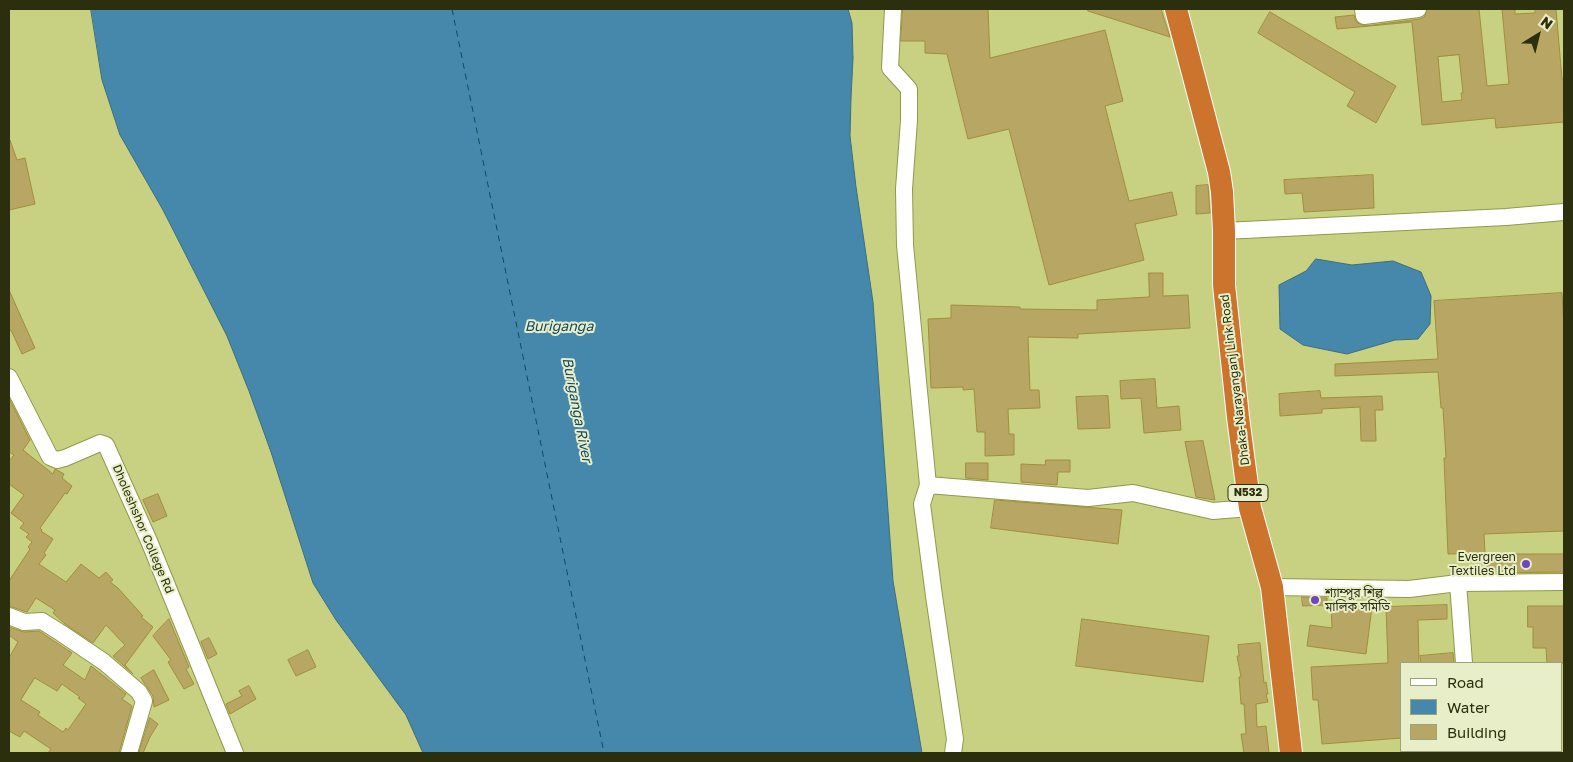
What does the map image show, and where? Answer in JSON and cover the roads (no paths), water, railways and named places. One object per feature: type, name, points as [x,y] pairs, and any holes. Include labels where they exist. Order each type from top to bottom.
[{"type":"highway","name":"Dhaka-Narayanganj Link Road","points":[[1176,9],[1219,172],[1222,192],[1224,285],[1228,333],[1250,508],[1272,587],[1291,753]]},
{"type":"street","points":[[893,9],[890,68],[909,89],[909,120],[904,188],[905,245],[928,485],[922,504],[955,739],[953,753]]},
{"type":"street","points":[[1363,9],[1364,16],[1418,9]]},
{"type":"street","points":[[1224,231],[1564,212]]},
{"type":"street","name":"Dholeshshor College Rd","points":[[9,377],[50,457],[58,460],[100,443],[106,445],[150,541],[235,753]]},
{"type":"street","points":[[928,485],[1088,498],[1133,494],[1214,511],[1250,508]]},
{"type":"street","points":[[1272,587],[1409,589],[1458,583],[1564,582]]},
{"type":"street","points":[[1458,583],[1464,662]]},
{"type":"street","points":[[9,616],[24,622],[42,621],[104,662],[139,692],[144,701],[129,753]]},
{"type":"water","name":"Buriganga","points":[[91,9],[848,9],[852,23],[853,58],[850,136],[873,302],[893,581],[922,753],[423,753],[406,715],[336,620],[313,583],[271,452],[227,336],[163,210],[120,135],[102,80]]},
{"type":"water","points":[[1316,259],[1352,265],[1393,261],[1421,272],[1431,296],[1430,324],[1418,339],[1395,340],[1347,354],[1303,345],[1280,329],[1279,285],[1306,271]]},
{"type":"place","name":"Evergreen Textiles Ltd","points":[[1526,564]]},
{"type":"place","name":"শ্যাম্পুর শিল্প মালিক সমিতি","points":[[1315,600]]},
{"type":"water label","name":"Buriganga River","points":[[577,410]]}]
